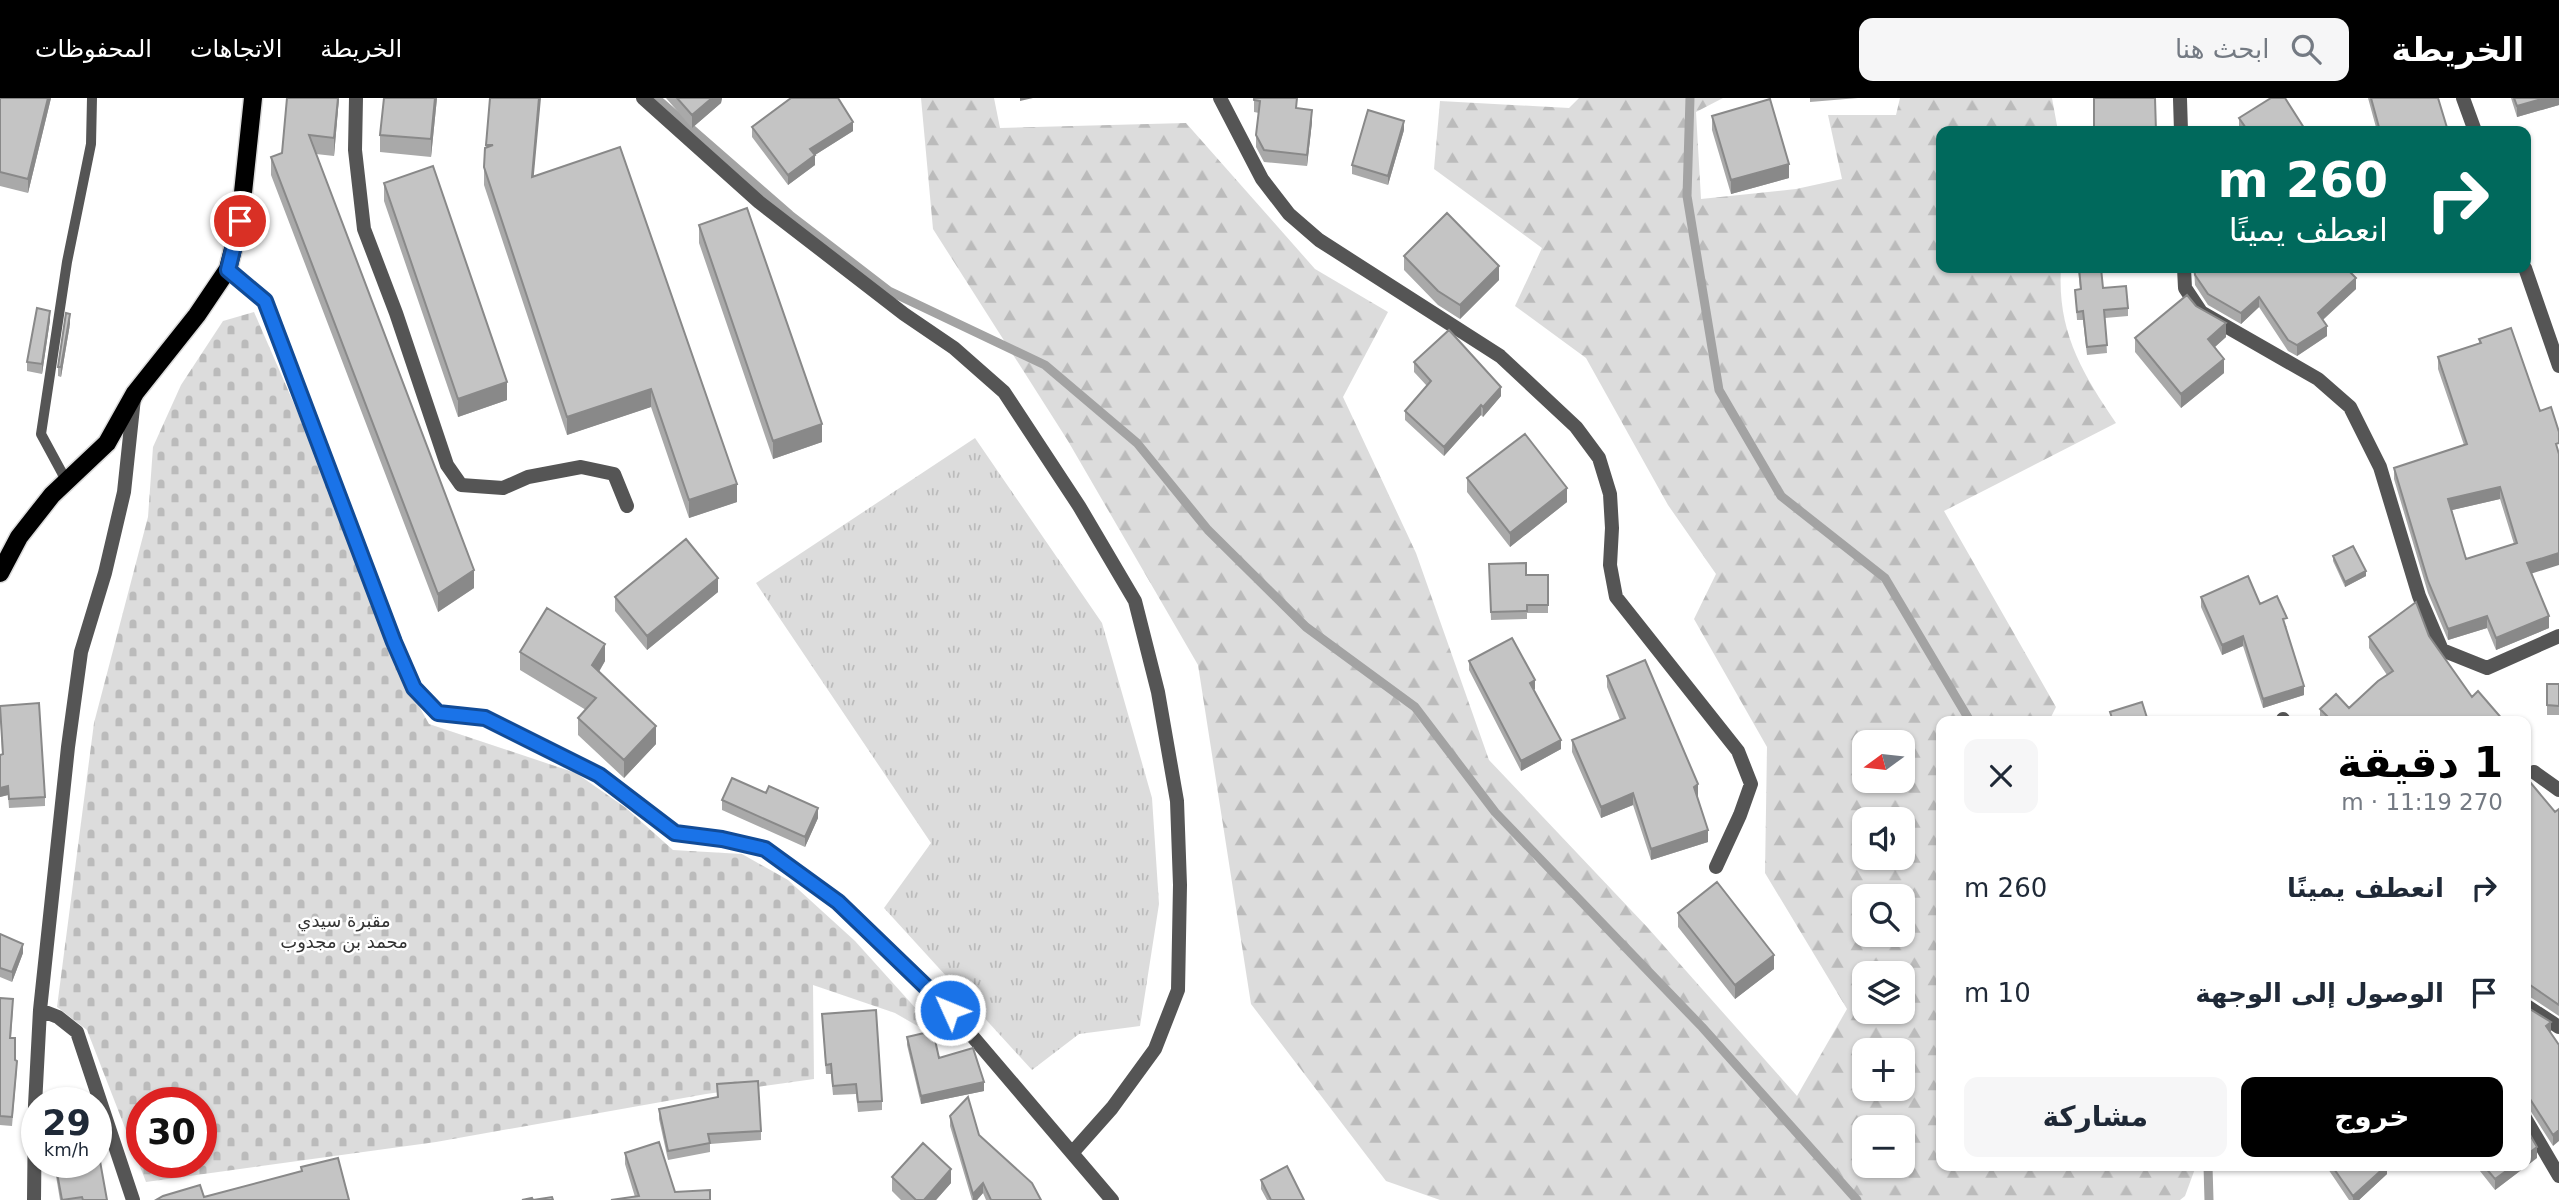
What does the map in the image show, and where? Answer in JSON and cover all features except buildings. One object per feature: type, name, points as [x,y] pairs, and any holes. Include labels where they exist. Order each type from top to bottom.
[{"type":"main road","points":[[0,573],[19,537],[52,495],[107,443],[135,393],[197,315],[228,270],[240,221],[253,98]]},
{"type":"street","points":[[356,98],[355,150],[364,229],[396,313],[447,465],[461,485],[503,488],[528,477],[581,467],[614,474],[627,506]]},
{"type":"street","points":[[643,98],[759,202],[894,306],[954,348],[1004,392],[1079,506],[1135,601],[1158,692],[1177,801],[1180,885],[1178,990],[1155,1049],[1112,1108],[1072,1153]]},
{"type":"street","points":[[1220,98],[1262,179],[1289,214],[1319,240],[1500,356],[1577,427],[1599,458],[1610,494],[1610,565],[1616,597],[1738,751],[1751,784],[1716,867]]},
{"type":"street","points":[[2463,98],[2473,126]]},
{"type":"street","points":[[2180,99],[2181,126]]},
{"type":"street","points":[[228,270],[265,301],[394,642],[414,688],[438,713],[485,718],[599,775],[675,833],[722,839],[765,849],[838,902],[950,1010],[1112,1200]]},
{"type":"street","points":[[2184,273],[2185,288],[2201,312],[2318,379],[2350,407],[2380,467],[2420,596],[2442,650],[2487,668],[2559,636]]},
{"type":"street","points":[[2527,273],[2559,366]]},
{"type":"street","points":[[34,1200],[40,1010],[68,747],[81,652],[105,573],[124,492],[135,393]]},
{"type":"street","points":[[2534,772],[2559,790]]},
{"type":"street","points":[[40,1010],[58,1017],[76,1032],[132,1200]]},
{"type":"street","points":[[2531,1010],[2559,1027]]},
{"type":"street","points":[[2531,1128],[2559,1176]]},
{"type":"lane","points":[[67,482],[41,434],[66,262],[91,144],[92,98]]},
{"type":"green space","points":[[921,98],[994,98],[1000,128],[1186,123],[1315,269],[1388,312],[1343,397],[1416,553],[1489,760],[1648,928],[1797,1096],[1847,1009],[1765,873],[1767,747],[1694,619],[1716,574],[1668,505],[1586,358],[1515,306],[1542,248],[1434,169],[1440,101],[1569,108],[1579,98],[1723,98],[1696,112],[1701,199],[1796,189],[1842,179],[1828,115],[1896,115],[1900,98],[2052,98],[2057,126],[1936,126],[1936,273],[2061,273],[2063,312],[2074,350],[2092,387],[2116,423],[1944,511],[2056,707],[2052,716],[1936,716],[1936,1171],[2194,1171],[2185,1196],[2180,1200],[1440,1200],[1386,1181],[1251,1004],[1198,665],[1068,441],[933,229]]},
{"type":"green space","name":"مقبرة سيدي محمد بن مجدوب","points":[[254,312],[325,475],[357,568],[404,679],[429,724],[576,773],[626,808],[673,850],[742,854],[788,880],[855,941],[947,1043],[895,1013],[813,985],[814,1079],[706,1094],[436,1142],[217,1172],[217,1087],[126,1087],[126,1130],[112,1094],[112,1087],[109,1087],[87,1030],[57,1007],[94,723],[148,517],[153,447],[181,385],[223,321]]},
{"type":"green space","points":[[975,438],[1102,623],[1152,798],[1159,904],[1140,1026],[1079,1034],[1032,1070],[884,908],[931,843],[756,583]]},
{"type":"green space","name":"مقبرة سيدي محمد بن مجدوب","points":[[144,1178],[175,1178],[146,1182]]},
{"type":"waterway","points":[[656,98],[790,215],[889,291],[1045,365],[1137,443],[1208,530],[1306,627],[1415,707],[1495,812],[1702,1027],[1857,1200]]},
{"type":"waterway","points":[[1690,98],[1687,196],[1719,390],[1781,496],[1885,578],[1967,716]]},
{"type":"waterway","points":[[2208,1171],[2209,1200]]},
{"type":"route","points":[[240,221],[228,270],[265,301],[394,642],[414,688],[438,713],[485,718],[599,775],[675,833],[722,839],[765,849],[838,902],[950,1010]]}]
